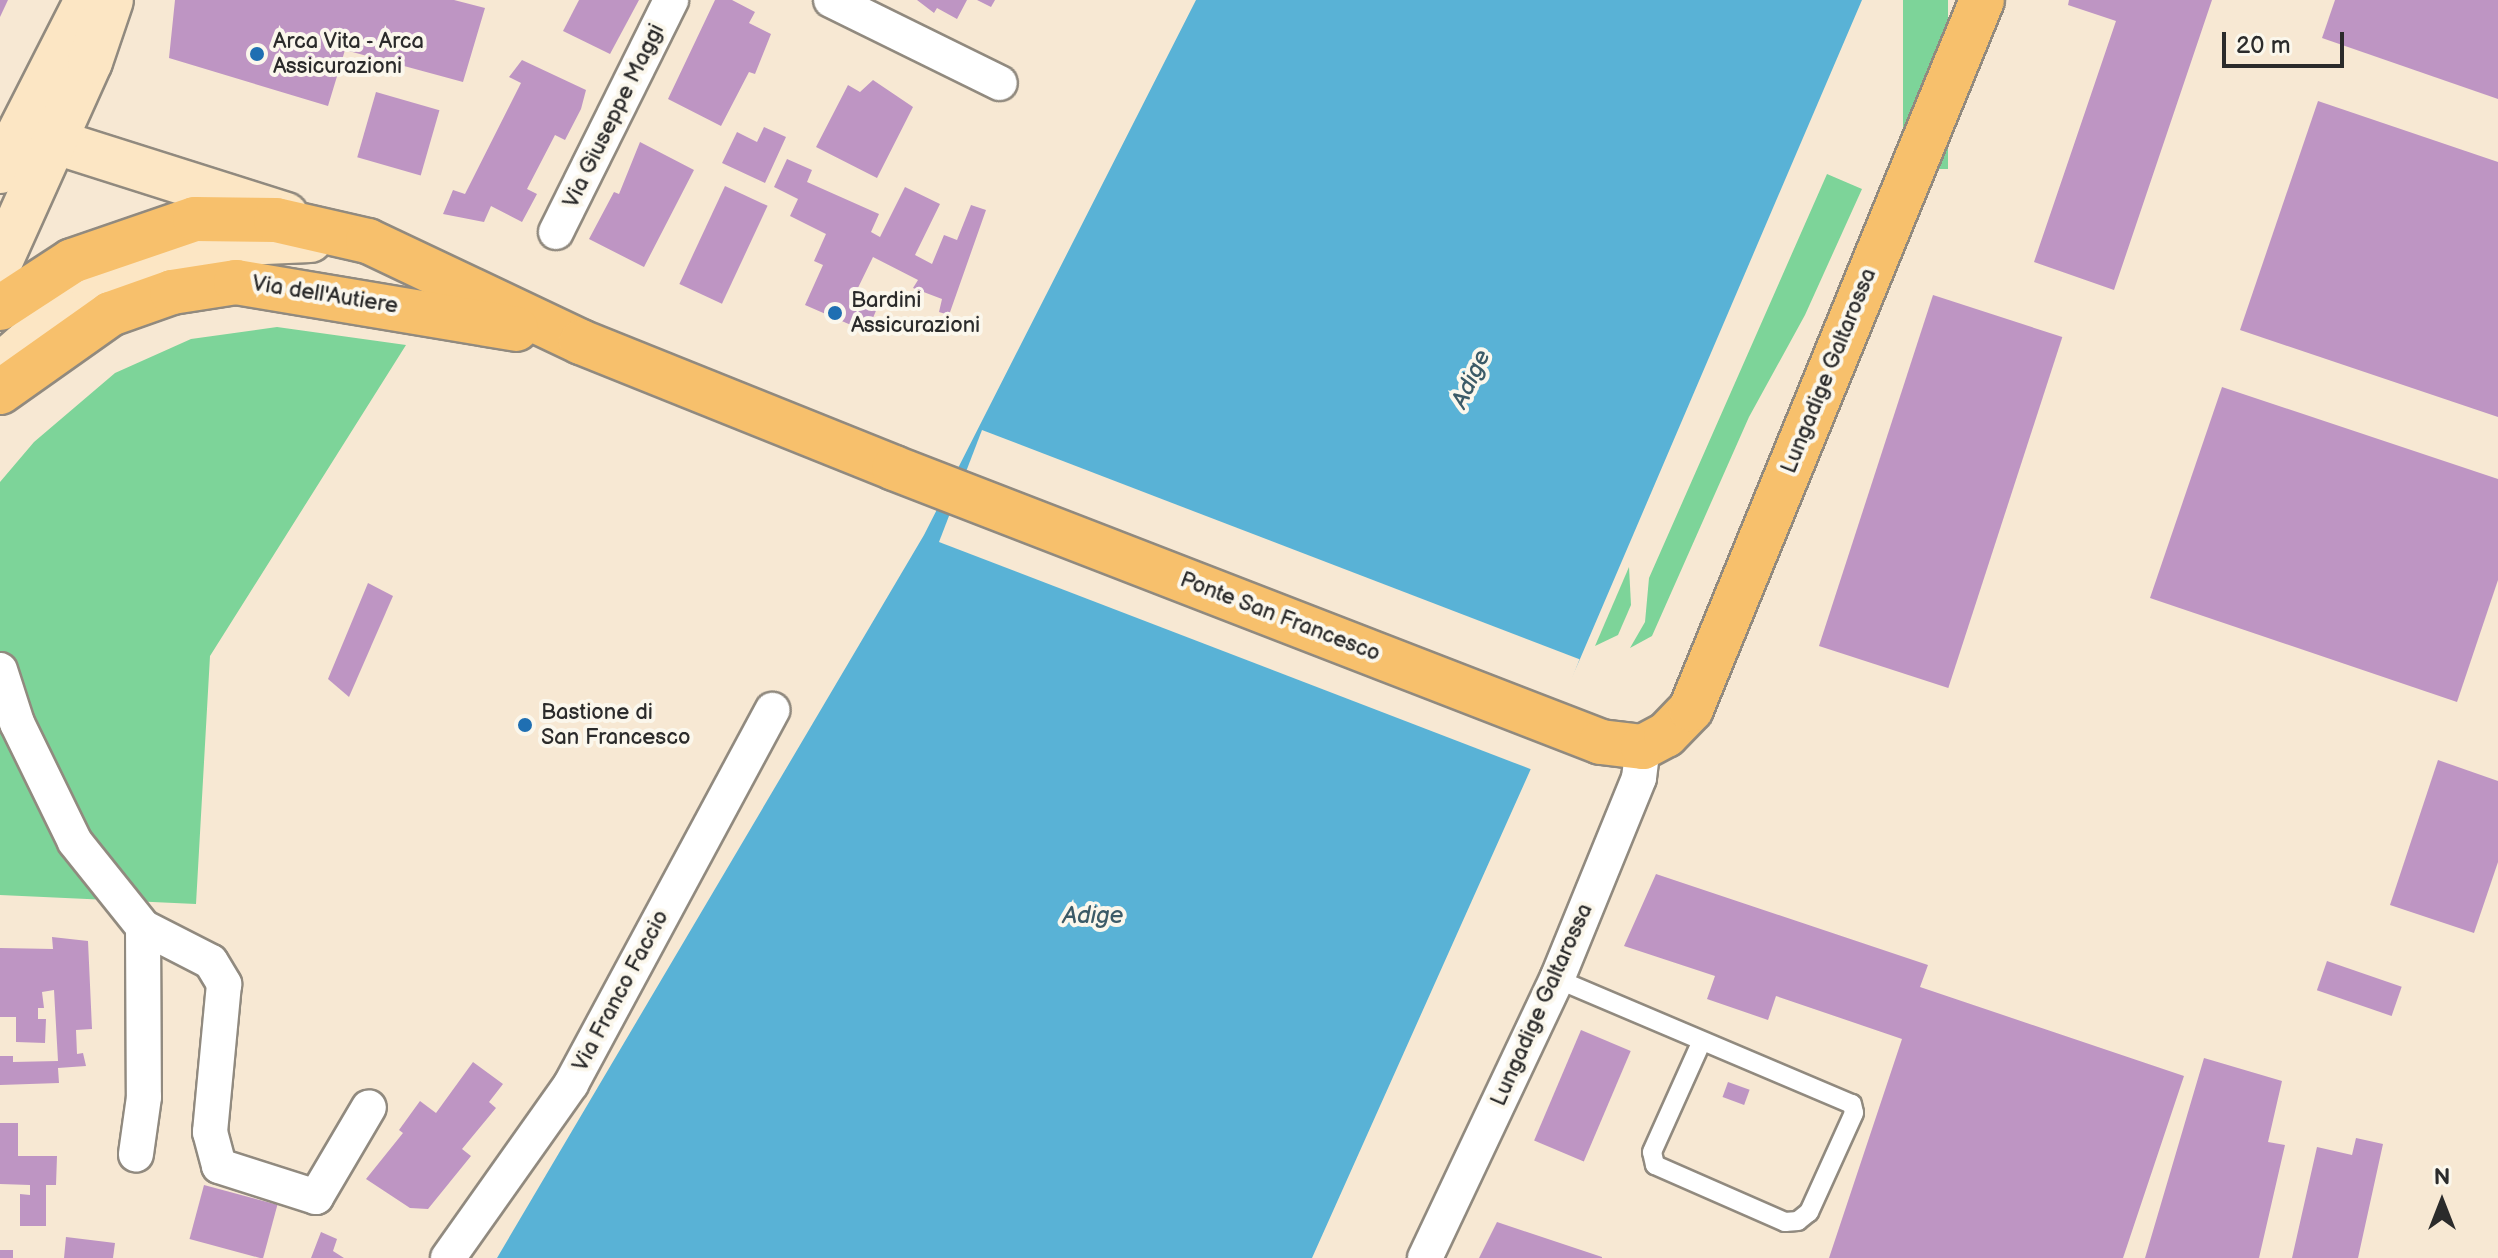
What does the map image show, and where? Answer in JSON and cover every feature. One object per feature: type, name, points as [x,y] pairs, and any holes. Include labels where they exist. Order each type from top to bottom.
[{"type":"main road","name":"Lungadige Galtarossa","points":[[1637,741],[1691,709],[1982,0]]},
{"type":"main road","name":"Via dell'Autiere","points":[[0,308],[72,261],[195,219],[276,220],[368,241],[581,342],[894,468]]},
{"type":"main road","name":"Via dell'Autiere","points":[[0,392],[110,314],[172,292],[236,282],[379,302],[581,342]]},
{"type":"main road","name":"Ponte San Francesco","points":[[894,468],[1637,741]]},
{"type":"street","points":[[0,262],[25,132],[39,91],[87,0]]},
{"type":"street","points":[[0,171],[111,0]]},
{"type":"street","name":"Via Giuseppe Maggi","points":[[556,232],[671,0]]},
{"type":"street","points":[[831,0],[1000,83]]},
{"type":"street","name":"Via dell'Autiere","points":[[25,132],[368,241]]},
{"type":"street","points":[[0,366],[93,285],[164,258],[220,244],[368,241]]},
{"type":"street","points":[[0,670],[17,723],[75,842],[143,927],[211,962],[224,984],[210,1132],[219,1166],[316,1197],[369,1107]]},
{"type":"street","name":"Via Franco Faccio","points":[[448,1258],[571,1084],[772,710]]},
{"type":"street","name":"Lungadige Galtarossa","points":[[1425,1258],[1557,979],[1639,778],[1637,741]]},
{"type":"street","points":[[136,1154],[144,1097],[143,927]]},
{"type":"lane","points":[[1557,979],[1701,1043],[1852,1104],[1854,1113],[1809,1212],[1798,1221],[1785,1222],[1655,1165],[1652,1152],[1701,1043]]},
{"type":"green space","points":[[1903,0],[1948,0],[1948,169],[1903,169]]},
{"type":"green space","points":[[1827,174],[1862,189],[1805,315],[1749,417],[1652,636],[1630,648],[1645,622],[1649,578]]},
{"type":"green space","points":[[277,327],[406,345],[210,656],[196,904],[0,895],[0,482],[34,442],[115,373],[191,339]]},
{"type":"green space","points":[[1629,567],[1631,605],[1618,635],[1595,646]]},
{"type":"water","name":"Adige","points":[[1196,0],[1862,0],[1580,659],[1312,1258],[497,1258],[924,535]]},
{"type":"pier","points":[[982,430],[1579,659],[1536,771],[939,542]]},
{"type":"building","points":[[0,0],[8,0],[0,17]]},
{"type":"building","points":[[175,0],[454,0],[485,8],[463,82],[345,50],[328,106],[169,58]]},
{"type":"building","points":[[579,0],[639,0],[610,54],[563,31]]},
{"type":"building","points":[[715,0],[732,0],[755,12],[749,23],[771,34],[755,74],[749,72],[721,126],[668,99]]},
{"type":"building","points":[[917,0],[967,0],[957,19],[937,8],[934,13]]},
{"type":"building","points":[[977,0],[995,0],[991,7]]},
{"type":"building","points":[[2069,0],[2212,0],[2114,290],[2034,262],[2116,21],[2068,5]]},
{"type":"building","points":[[2335,0],[2498,0],[2498,99],[2322,38]]},
{"type":"building","points":[[522,60],[586,90],[581,109],[565,140],[555,135],[527,189],[537,194],[522,222],[491,206],[484,222],[443,214],[453,190],[465,194],[521,83],[509,77]]},
{"type":"building","points":[[873,80],[913,107],[877,178],[816,147],[848,85],[860,92]]},
{"type":"building","points":[[376,92],[439,110],[421,176],[357,157]]},
{"type":"building","points":[[2318,101],[2498,162],[2498,417],[2240,330]]},
{"type":"building","points":[[764,127],[786,137],[765,183],[722,163],[737,132],[757,142]]},
{"type":"building","points":[[640,142],[694,170],[644,267],[589,239],[614,192],[619,194]]},
{"type":"building","points":[[787,159],[812,170],[807,182],[879,214],[871,232],[880,237],[905,187],[940,204],[915,255],[932,264],[944,235],[957,240],[971,205],[986,210],[949,315],[939,312],[942,299],[913,288],[918,280],[873,257],[855,294],[878,306],[867,332],[805,305],[823,265],[814,261],[826,234],[790,216],[798,199],[774,187]]},
{"type":"building","points":[[725,186],[768,206],[722,304],[679,284]]},
{"type":"building","points":[[1933,295],[2062,337],[1948,688],[1819,646]]},
{"type":"building","points":[[2222,387],[2498,479],[2498,580],[2457,702],[2150,598]]},
{"type":"building","points":[[368,583],[393,596],[349,697],[328,679]]},
{"type":"building","points":[[2438,760],[2498,781],[2498,862],[2474,933],[2390,905]]},
{"type":"building","points":[[1656,874],[1928,965],[1920,987],[2184,1076],[2123,1258],[1829,1258],[1902,1039],[1776,996],[1768,1020],[1707,999],[1715,976],[1624,946]]},
{"type":"building","points":[[52,937],[88,941],[92,1029],[76,1030],[77,1054],[83,1053],[86,1066],[58,1068],[59,1083],[0,1085],[0,1056],[13,1056],[13,1062],[58,1061],[54,990],[42,992],[44,1008],[38,1008],[38,1019],[46,1019],[45,1043],[16,1042],[16,1017],[0,1017],[0,948],[53,949]]},
{"type":"building","points":[[2327,961],[2402,987],[2392,1016],[2317,990]]},
{"type":"building","points":[[1581,1030],[1631,1051],[1584,1162],[1534,1140]]},
{"type":"building","points":[[2204,1058],[2282,1081],[2268,1142],[2285,1145],[2259,1258],[2145,1258]]},
{"type":"building","points":[[473,1062],[503,1084],[489,1102],[496,1108],[462,1149],[471,1156],[428,1209],[410,1208],[366,1179],[403,1133],[399,1130],[420,1101],[436,1113]]},
{"type":"building","points":[[1728,1082],[1750,1090],[1744,1105],[1723,1097]]},
{"type":"building","points":[[0,1123],[18,1123],[18,1156],[57,1156],[56,1185],[46,1185],[46,1226],[20,1226],[20,1194],[30,1195],[30,1185],[0,1184]]},
{"type":"building","points":[[2356,1138],[2383,1144],[2358,1258],[2292,1258],[2317,1147],[2352,1155]]},
{"type":"building","points":[[204,1185],[277,1205],[263,1258],[190,1239]]},
{"type":"building","points":[[1497,1222],[1602,1257],[1602,1258],[1479,1258]]},
{"type":"building","points":[[321,1232],[337,1239],[333,1251],[344,1258],[311,1258]]},
{"type":"building","points":[[66,1237],[115,1243],[113,1258],[64,1258]]},
{"type":"building","points":[[0,1250],[13,1250],[13,1258],[0,1258]]},
{"type":"place","name":"Arca Vita - Arca Assicurazioni","points":[[257,54]]},
{"type":"place","name":"Bardini Assicurazioni","points":[[835,313]]},
{"type":"place","name":"Bastione di San Francesco","points":[[525,725]]}]
